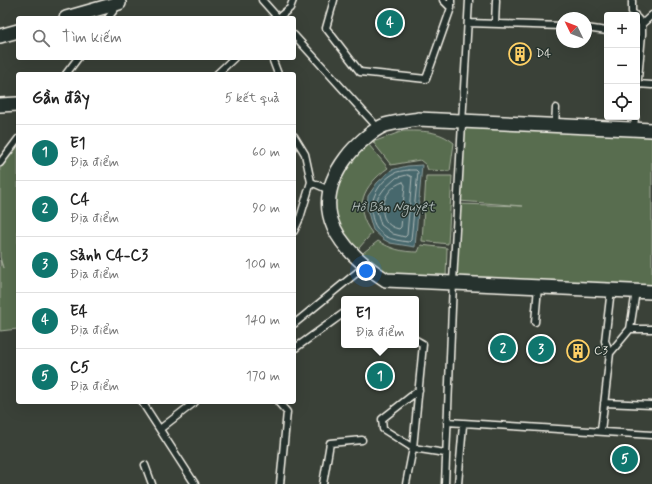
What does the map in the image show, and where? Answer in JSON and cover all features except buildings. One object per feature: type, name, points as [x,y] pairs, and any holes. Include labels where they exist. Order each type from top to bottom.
[{"type":"street","points":[[73,16],[120,2]]},
{"type":"street","points":[[0,36],[16,32]]},
{"type":"street","points":[[0,105],[16,104]]},
{"type":"street","points":[[652,130],[634,123],[554,128],[463,120],[418,119],[384,125],[354,147],[336,172],[329,190],[328,205],[334,226],[343,245],[365,266],[386,280],[652,292]]},
{"type":"lane","points":[[262,0],[276,16]]},
{"type":"lane","points":[[280,16],[290,8],[293,0]]},
{"type":"lane","points":[[334,0],[326,28],[360,72],[426,79],[451,8],[450,0]]},
{"type":"lane","points":[[443,0],[451,8]]},
{"type":"lane","points":[[445,484],[445,453],[453,282],[469,0]]},
{"type":"lane","points":[[496,0],[496,24]]},
{"type":"lane","points":[[632,0],[632,12]]},
{"type":"lane","points":[[110,16],[120,2]]},
{"type":"lane","points":[[640,34],[642,24],[652,15]]},
{"type":"lane","points":[[468,23],[556,26]]},
{"type":"lane","points":[[592,29],[604,31]]},
{"type":"lane","points":[[296,37],[379,129]]},
{"type":"lane","points":[[68,72],[76,60]]},
{"type":"lane","points":[[219,72],[232,60]]},
{"type":"lane","points":[[273,60],[277,72]]},
{"type":"lane","points":[[640,84],[652,85]]},
{"type":"lane","points":[[554,128],[556,108]]},
{"type":"lane","points":[[296,139],[305,154],[310,182],[300,218],[296,227]]},
{"type":"lane","points":[[0,163],[16,144]]},
{"type":"lane","points":[[310,182],[329,190]]},
{"type":"lane","points":[[296,322],[365,266]]},
{"type":"lane","points":[[535,322],[538,287]]},
{"type":"lane","points":[[600,431],[610,352],[605,341],[611,290]]},
{"type":"lane","points":[[610,352],[630,329],[636,291]]},
{"type":"lane","points":[[296,348],[341,315]]},
{"type":"lane","points":[[630,329],[652,329]]},
{"type":"lane","points":[[406,484],[413,448],[419,390],[423,344],[419,342]]},
{"type":"lane","points":[[419,390],[382,419],[383,429],[413,448],[445,453]]},
{"type":"lane","points":[[604,403],[652,405]]},
{"type":"lane","points":[[143,404],[195,484]]},
{"type":"lane","points":[[160,429],[192,404]]},
{"type":"lane","points":[[280,404],[286,412],[280,484]]},
{"type":"lane","points":[[447,422],[463,425],[600,431],[652,435]]},
{"type":"lane","points":[[458,484],[463,425]]},
{"type":"lane","points":[[323,484],[330,443],[362,440]]},
{"type":"lane","points":[[145,465],[152,484]]},
{"type":"green space","points":[[462,126],[652,135],[652,292],[454,281],[459,204],[523,206],[459,201]]},
{"type":"green space","points":[[403,131],[424,131],[436,133],[454,143],[450,171],[428,170],[426,165],[420,160],[391,165],[373,142]]},
{"type":"green space","points":[[16,141],[16,329],[0,331],[0,260],[3,268],[0,257],[0,162]]},
{"type":"green space","points":[[369,145],[388,168],[367,189],[362,205],[363,214],[372,233],[353,255],[335,221],[333,209],[338,187],[345,171],[356,156]]},
{"type":"green space","points":[[426,176],[452,176],[448,244],[422,241]]},
{"type":"green space","points":[[378,241],[397,250],[418,252],[421,245],[447,248],[446,278],[383,275],[359,256]]},
{"type":"water","name":"Hồ Bán Nguyệt","points":[[422,165],[415,247],[390,243],[373,230],[367,209],[368,196],[377,183],[391,170],[407,166]]},
{"type":"place","name":"E4","points":[[390,23]]},
{"type":"place","name":"D4","points":[[520,54]]},
{"type":"place","name":"C4","points":[[503,348]]},
{"type":"place","name":"Sảnh C4-C3","points":[[541,349]]},
{"type":"place","name":"C3","points":[[578,351]]},
{"type":"place","name":"E1","points":[[380,376]]},
{"type":"place","name":"C5","points":[[625,459]]}]
